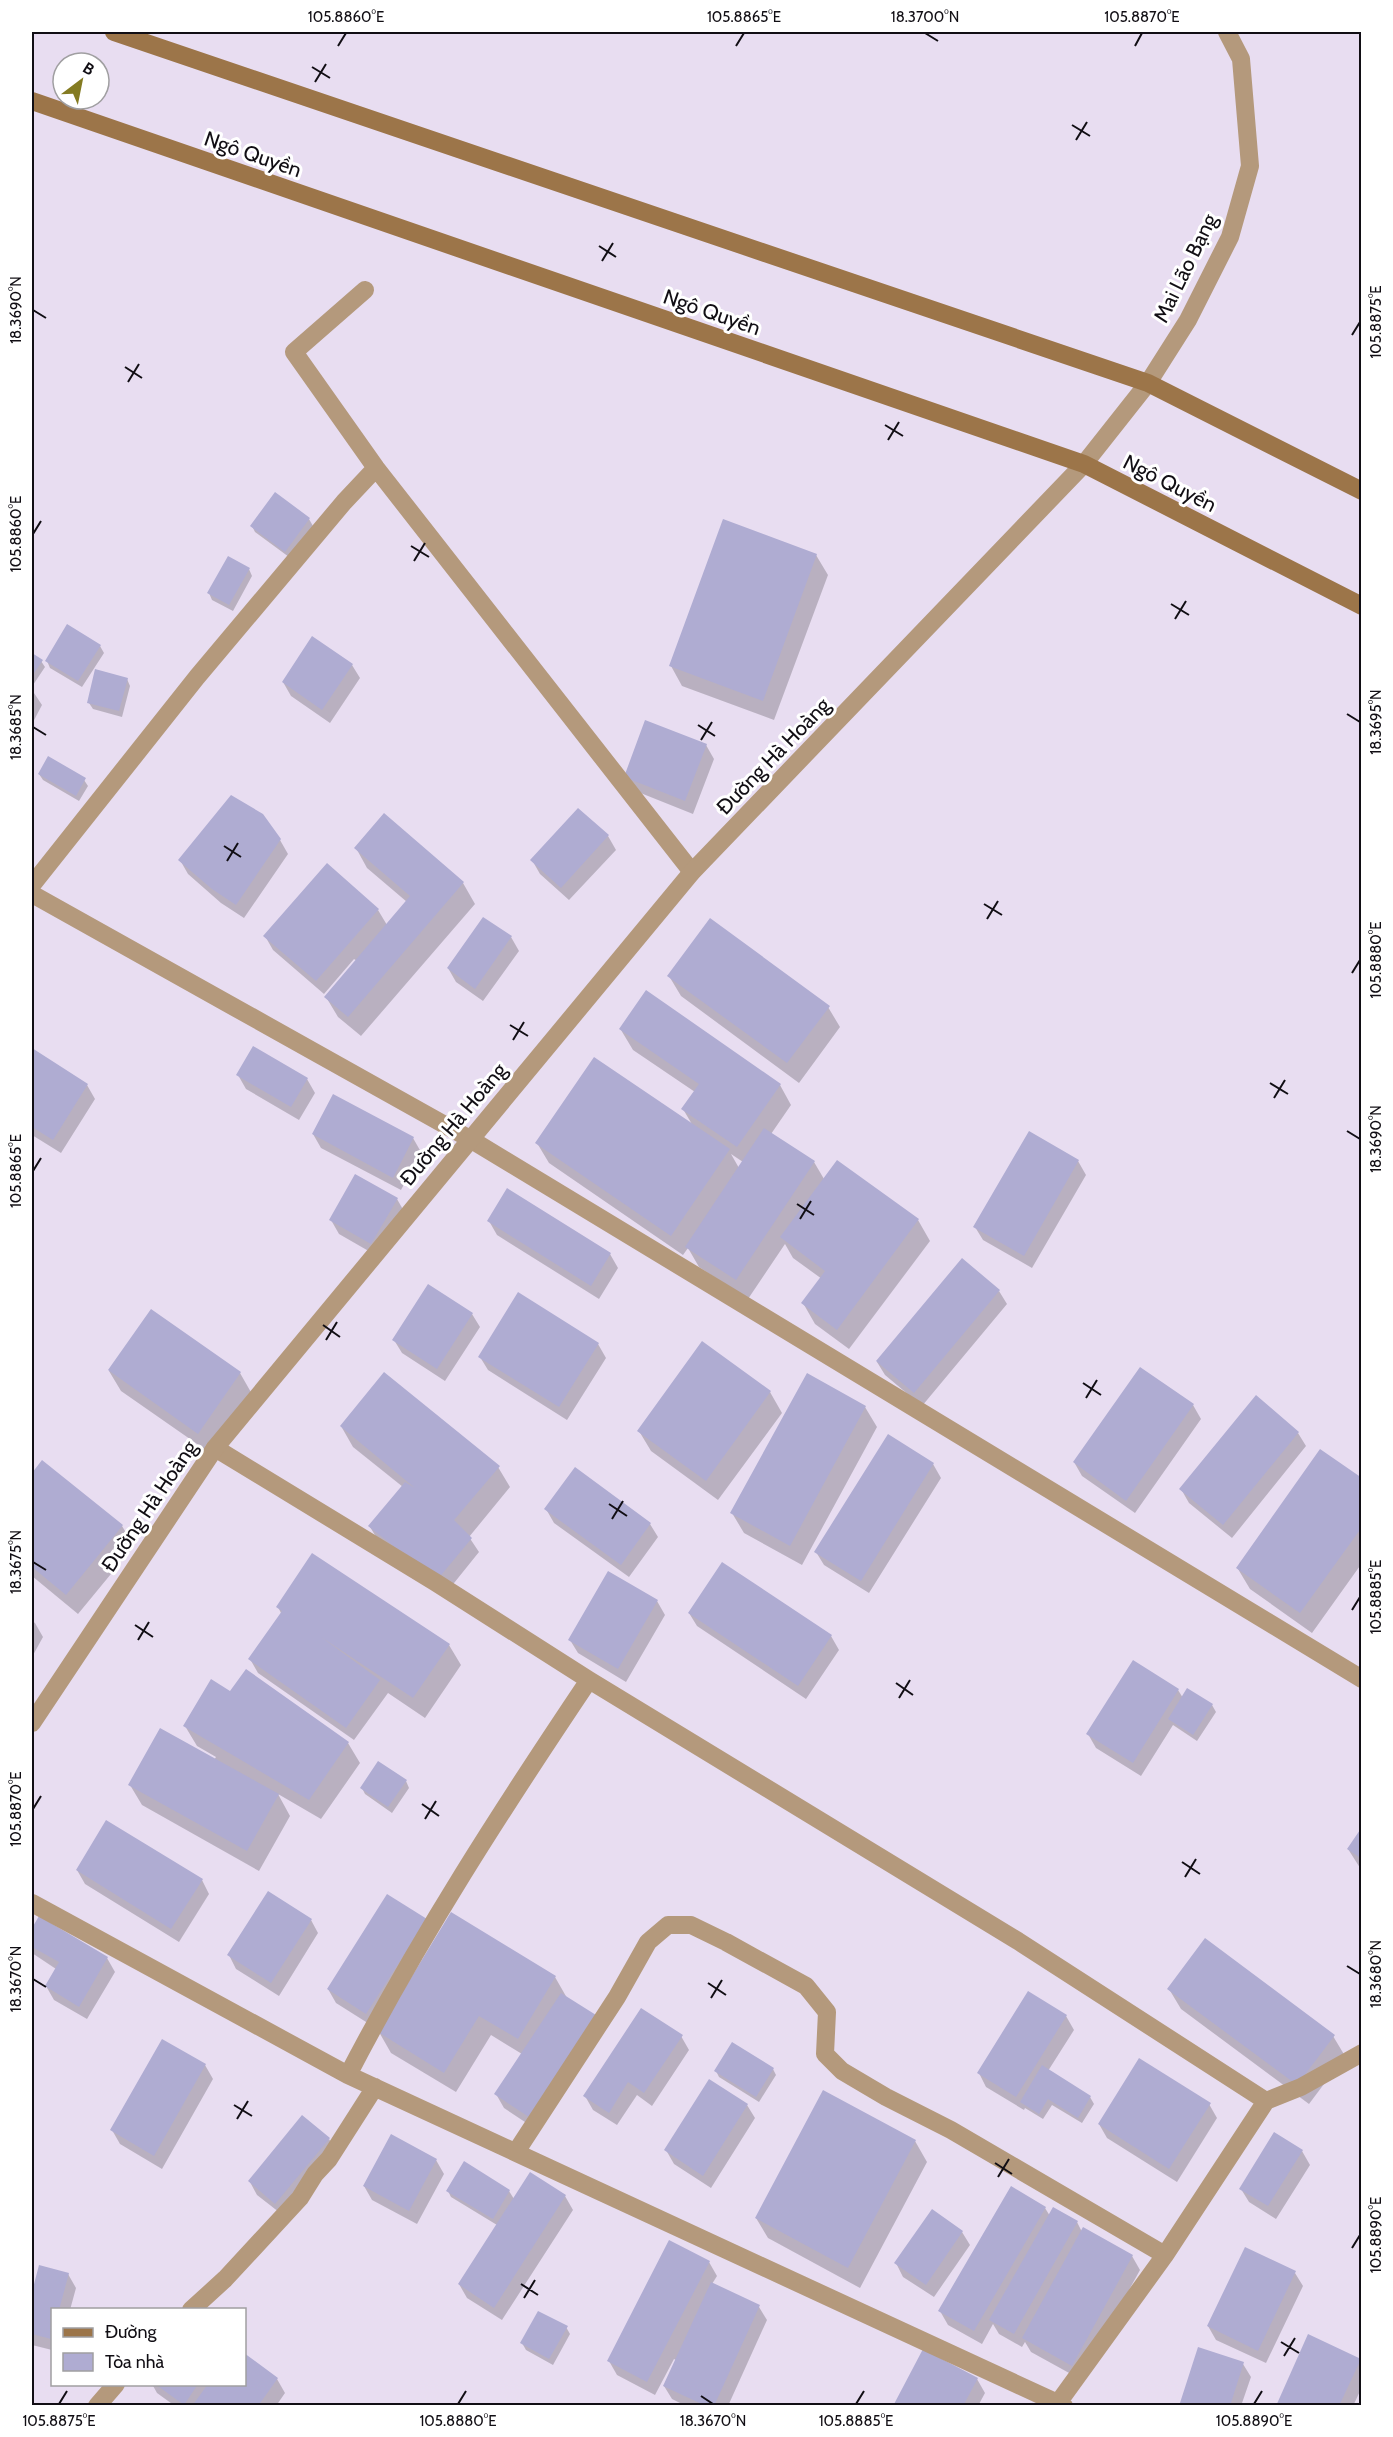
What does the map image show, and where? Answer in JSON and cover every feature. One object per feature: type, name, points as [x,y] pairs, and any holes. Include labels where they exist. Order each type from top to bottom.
[{"type":"main road","points":[[114,32],[1148,383],[1362,491]]},
{"type":"main road","name":"Ngô Quyền","points":[[32,101],[1084,465],[1362,606]]},
{"type":"street","name":"Mai Lão Bạng","points":[[1084,465],[1148,383],[1188,320],[1230,237],[1250,166],[1241,59],[1227,32]]},
{"type":"street","points":[[365,290],[294,352],[376,468],[692,872]]},
{"type":"street","name":"Đường Hà Hoàng","points":[[32,1723],[215,1448],[692,872],[1084,465]]},
{"type":"street","points":[[32,885],[197,677],[344,502],[376,468]]},
{"type":"street","points":[[32,894],[470,1139],[1362,1679]]},
{"type":"street","points":[[215,1448],[435,1582],[589,1680],[1018,1941],[1266,2101]]},
{"type":"street","points":[[348,2075],[372,2027],[503,1807],[589,1680]]},
{"type":"street","points":[[32,1903],[348,2075],[1061,2404],[1165,2256],[1266,2101],[1301,2087],[1362,2053]]},
{"type":"street","points":[[516,2152],[617,1997],[648,1942],[668,1925],[691,1926],[806,1986],[826,2013],[825,2054],[842,2071],[886,2097],[951,2130],[1165,2256]]},
{"type":"street","points":[[193,2308],[225,2279],[300,2198],[315,2174],[329,2159],[375,2087]]},
{"type":"street","points":[[97,2406],[115,2386]]},
{"type":"building","points":[[275,492],[310,518],[285,552],[250,526]]},
{"type":"building","points":[[723,519],[817,554],[763,701],[669,666]]},
{"type":"building","points":[[228,556],[250,568],[229,605],[207,593]]},
{"type":"building","points":[[67,624],[101,645],[78,681],[45,661]]},
{"type":"building","points":[[312,636],[353,664],[322,710],[282,682]]},
{"type":"building","points":[[32,653],[43,660],[32,676]]},
{"type":"building","points":[[95,669],[128,678],[119,711],[87,703]]},
{"type":"building","points":[[645,720],[707,744],[685,801],[624,777]]},
{"type":"building","points":[[48,756],[86,778],[76,796],[38,774]]},
{"type":"building","points":[[231,795],[263,814],[281,839],[236,905],[212,889],[178,860]]},
{"type":"building","points":[[578,808],[609,835],[561,888],[530,860]]},
{"type":"building","points":[[384,813],[464,882],[348,1017],[324,997],[410,896],[354,848]]},
{"type":"building","points":[[327,863],[379,909],[316,981],[263,936]]},
{"type":"building","points":[[483,917],[512,936],[475,989],[447,968]]},
{"type":"building","points":[[710,918],[830,1006],[787,1063],[667,976]]},
{"type":"building","points":[[646,990],[781,1084],[737,1147],[681,1109],[699,1084],[619,1029]]},
{"type":"building","points":[[253,1046],[308,1078],[291,1107],[236,1075]]},
{"type":"building","points":[[32,1048],[88,1084],[53,1140],[32,1127]]},
{"type":"building","points":[[594,1057],[730,1149],[671,1236],[535,1143]]},
{"type":"building","points":[[333,1094],[414,1137],[393,1178],[312,1134]]},
{"type":"building","points":[[764,1128],[815,1161],[736,1280],[685,1247]]},
{"type":"building","points":[[1029,1131],[1079,1160],[1024,1256],[973,1227]]},
{"type":"building","points":[[837,1160],[919,1219],[837,1330],[801,1303],[825,1271],[780,1237]]},
{"type":"building","points":[[355,1174],[398,1198],[371,1244],[329,1220]]},
{"type":"building","points":[[507,1188],[611,1253],[591,1286],[487,1221]]},
{"type":"building","points":[[962,1258],[1000,1290],[914,1393],[876,1361]]},
{"type":"building","points":[[428,1284],[473,1313],[437,1369],[392,1340]]},
{"type":"building","points":[[518,1292],[599,1343],[559,1407],[478,1357]]},
{"type":"building","points":[[151,1309],[241,1372],[198,1434],[108,1370]]},
{"type":"building","points":[[702,1341],[771,1391],[706,1481],[637,1431]]},
{"type":"building","points":[[1140,1367],[1194,1404],[1126,1501],[1073,1462]]},
{"type":"building","points":[[384,1372],[500,1466],[454,1520],[472,1538],[437,1580],[368,1526],[405,1482],[415,1488],[340,1426]]},
{"type":"building","points":[[807,1373],[866,1406],[790,1546],[730,1513]]},
{"type":"building","points":[[1256,1395],[1299,1432],[1223,1525],[1179,1489]]},
{"type":"building","points":[[888,1434],[934,1463],[861,1581],[814,1552]]},
{"type":"building","points":[[1320,1449],[1362,1478],[1362,1527],[1300,1613],[1236,1568]]},
{"type":"building","points":[[42,1460],[123,1525],[66,1595],[32,1567],[32,1473]]},
{"type":"building","points":[[575,1467],[651,1523],[621,1565],[544,1509]]},
{"type":"building","points":[[312,1553],[450,1644],[413,1698],[321,1637],[380,1680],[346,1728],[248,1659],[282,1611],[276,1607]]},
{"type":"building","points":[[722,1562],[832,1635],[798,1686],[688,1613]]},
{"type":"building","points":[[608,1571],[658,1600],[618,1669],[568,1640]]},
{"type":"building","points":[[1133,1660],[1179,1689],[1133,1763],[1086,1734]]},
{"type":"building","points":[[246,1669],[349,1742],[309,1800],[183,1726],[211,1679],[230,1691]]},
{"type":"building","points":[[1187,1688],[1213,1704],[1193,1735],[1168,1719]]},
{"type":"building","points":[[160,1728],[279,1794],[247,1851],[128,1785]]},
{"type":"building","points":[[378,1761],[407,1780],[388,1807],[360,1788]]},
{"type":"building","points":[[106,1820],[203,1879],[171,1929],[76,1870]]},
{"type":"building","points":[[1362,1827],[1362,1859],[1347,1849]]},
{"type":"building","points":[[268,1891],[312,1919],[271,1983],[227,1955]]},
{"type":"building","points":[[387,1894],[427,1919],[366,2014],[327,1989]]},
{"type":"building","points":[[451,1912],[556,1976],[518,2039],[479,2016],[444,2073],[378,2032]]},
{"type":"building","points":[[39,1916],[108,1957],[79,2007],[45,1986],[59,1962],[32,1947],[32,1928]]},
{"type":"building","points":[[1205,1938],[1335,2035],[1297,2085],[1167,1989]]},
{"type":"building","points":[[1028,1991],[1067,2015],[1016,2097],[977,2073]]},
{"type":"building","points":[[561,1993],[596,2015],[529,2117],[494,2094]]},
{"type":"building","points":[[641,2008],[683,2035],[644,2093],[628,2082],[609,2113],[583,2096]]},
{"type":"building","points":[[162,2039],[206,2064],[154,2156],[110,2130]]},
{"type":"building","points":[[732,2042],[774,2068],[756,2097],[714,2071]]},
{"type":"building","points":[[1139,2058],[1211,2103],[1169,2169],[1098,2124]]},
{"type":"building","points":[[1042,2065],[1091,2096],[1078,2118],[1048,2099],[1039,2114],[1020,2102]]},
{"type":"building","points":[[709,2079],[748,2104],[703,2176],[664,2150]]},
{"type":"building","points":[[823,2090],[916,2140],[848,2268],[755,2218]]},
{"type":"building","points":[[302,2115],[330,2138],[275,2204],[248,2181]]},
{"type":"building","points":[[1274,2132],[1303,2150],[1268,2206],[1239,2189]]},
{"type":"building","points":[[391,2134],[437,2159],[409,2211],[363,2186]]},
{"type":"building","points":[[464,2161],[510,2190],[493,2219],[446,2191]]},
{"type":"building","points":[[530,2172],[566,2195],[494,2308],[458,2284]]},
{"type":"building","points":[[1011,2186],[1046,2207],[974,2331],[938,2311]]},
{"type":"building","points":[[1053,2207],[1078,2221],[1014,2334],[989,2320]]},
{"type":"building","points":[[932,2209],[963,2231],[926,2285],[894,2263]]},
{"type":"building","points":[[1083,2227],[1133,2255],[1072,2366],[1022,2338]]},
{"type":"building","points":[[669,2240],[710,2261],[647,2382],[607,2361]]},
{"type":"building","points":[[1245,2247],[1296,2271],[1258,2351],[1207,2326]]},
{"type":"building","points":[[39,2265],[69,2273],[60,2308],[51,2308],[51,2339],[32,2334],[32,2292]]},
{"type":"building","points":[[711,2282],[760,2305],[714,2406],[706,2406],[663,2386]]},
{"type":"building","points":[[538,2311],[568,2326],[549,2359],[520,2343]]},
{"type":"building","points":[[1308,2334],[1361,2359],[1339,2406],[1276,2406]]},
{"type":"building","points":[[1198,2347],[1244,2362],[1230,2406],[1179,2406]]},
{"type":"building","points":[[923,2349],[978,2378],[963,2406],[893,2406]]},
{"type":"building","points":[[246,2354],[278,2378],[258,2406],[192,2406],[207,2386],[246,2386]]},
{"type":"building","points":[[158,2386],[197,2386],[184,2405]]}]
